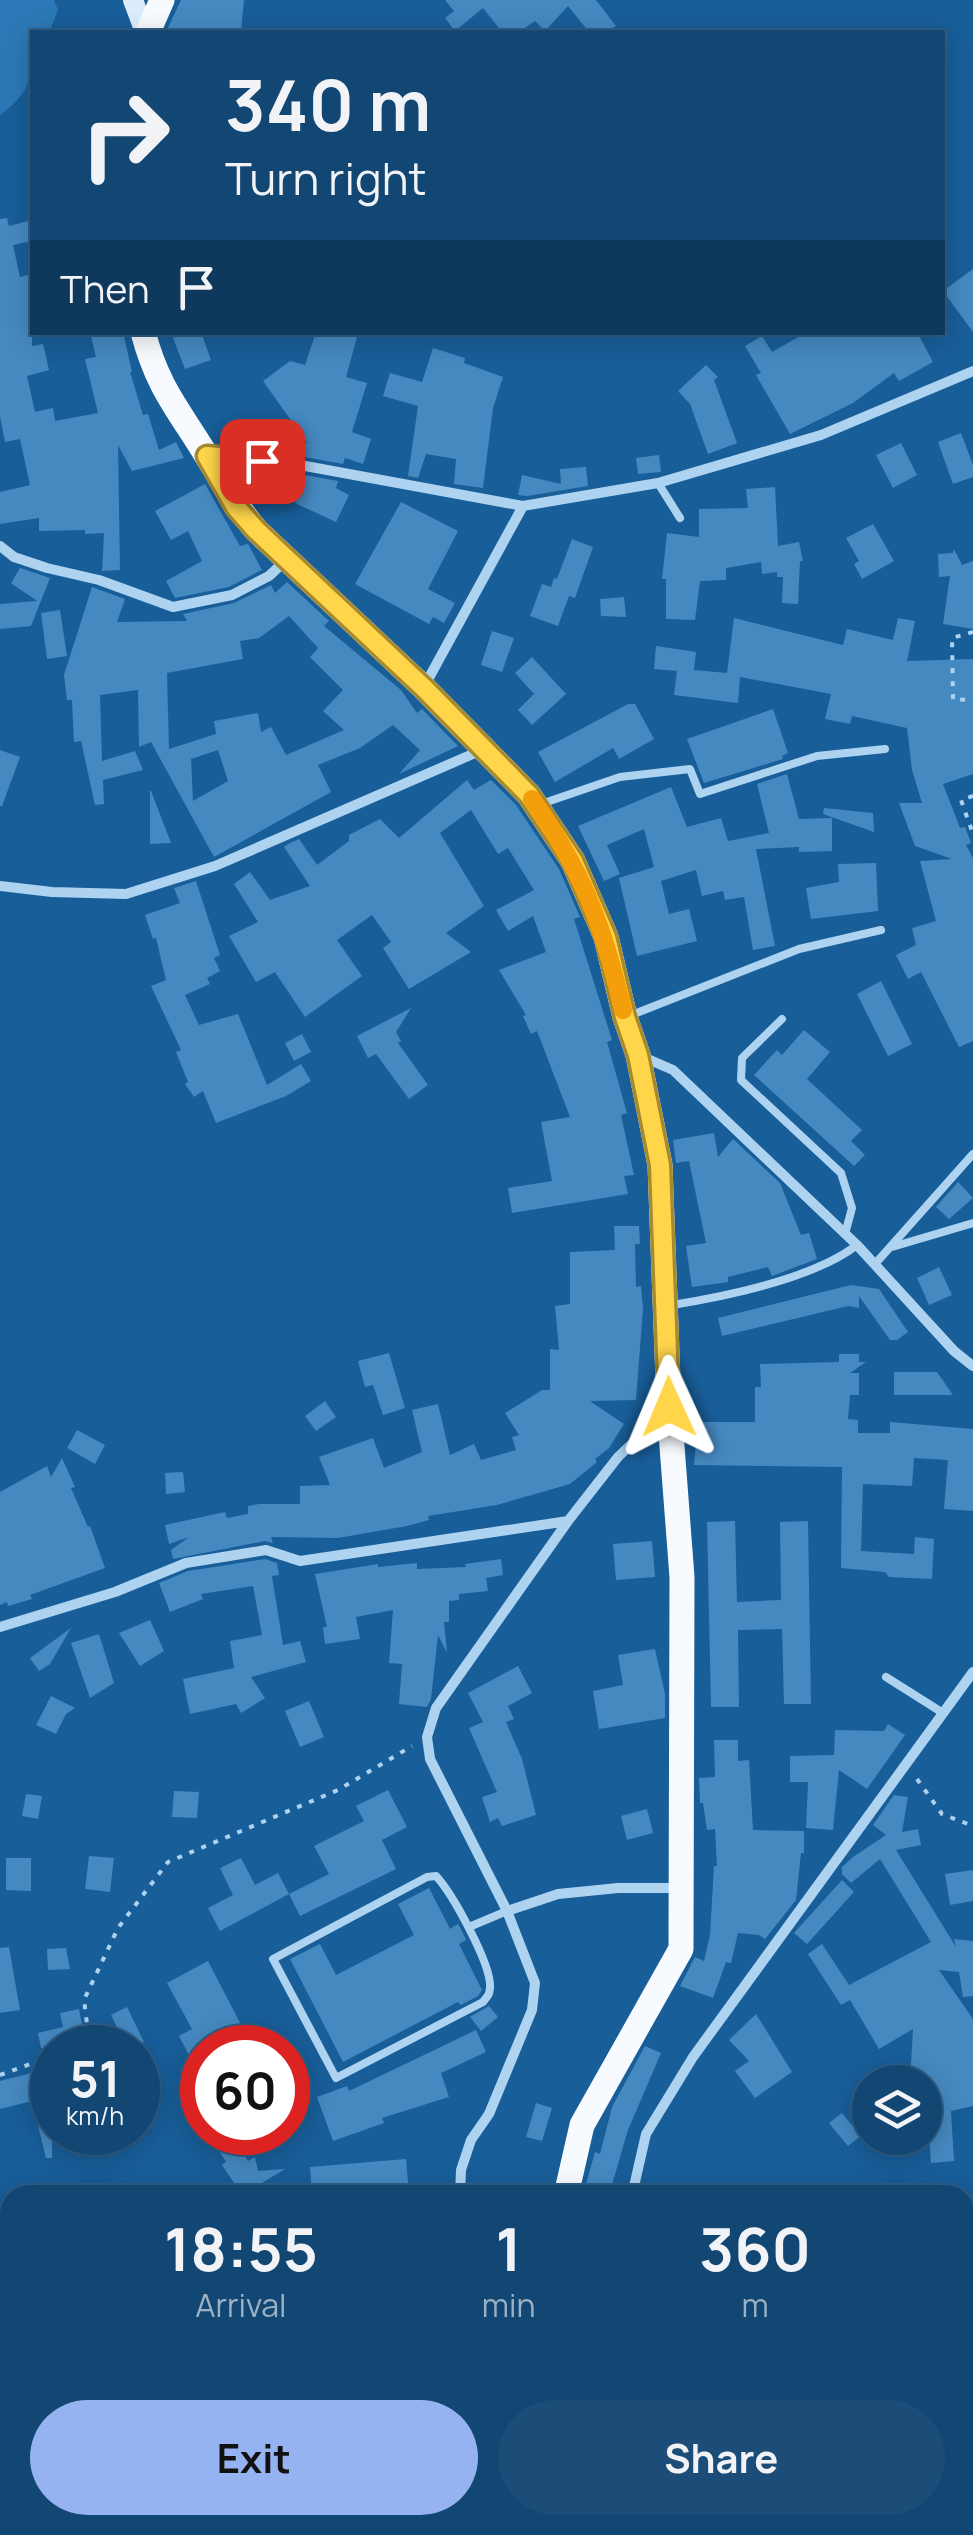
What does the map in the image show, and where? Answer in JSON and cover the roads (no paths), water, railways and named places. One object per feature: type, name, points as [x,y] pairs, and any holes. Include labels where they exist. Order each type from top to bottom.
[{"type":"main road","points":[[148,30],[162,0]]},
{"type":"main road","points":[[145,335],[168,399],[236,507],[424,688],[536,806],[573,861],[606,937],[638,1055],[660,1165],[669,1407],[682,1577],[681,1949],[582,2125],[568,2185]]},
{"type":"street","points":[[133,0],[146,30]]},
{"type":"street","points":[[207,456],[289,463],[523,506],[658,483],[820,434],[973,371]]},
{"type":"street","points":[[424,688],[523,506]]},
{"type":"street","points":[[0,546],[14,557],[114,584],[173,608],[232,594],[269,576],[286,559]]},
{"type":"street","points":[[0,886],[126,894],[215,866],[482,749]]},
{"type":"street","points":[[638,1055],[674,1070],[857,1245],[954,1351],[973,1366]]},
{"type":"street","points":[[460,2185],[471,2140],[490,2114],[532,2010],[536,1984],[507,1911],[430,1760],[427,1738],[436,1708],[568,1522],[618,1457],[669,1407]]},
{"type":"street","points":[[0,1627],[115,1592],[186,1563],[266,1550],[300,1562],[568,1522]]},
{"type":"street","points":[[634,2185],[646,2134],[693,2057],[973,1672]]},
{"type":"street","points":[[507,1911],[558,1894],[618,1888],[683,1888]]},
{"type":"lane","points":[[658,483],[680,518]]},
{"type":"lane","points":[[536,806],[620,778],[690,769],[700,794],[816,756],[885,750]]},
{"type":"lane","points":[[625,1017],[798,949],[881,930]]},
{"type":"lane","points":[[782,1018],[742,1058],[741,1080],[841,1173],[852,1208],[845,1234]]},
{"type":"lane","points":[[875,1264],[973,1154]]},
{"type":"lane","points":[[892,1248],[973,1223]]},
{"type":"lane","points":[[667,1306],[717,1298],[835,1262],[857,1245]]},
{"type":"lane","points":[[886,1676],[943,1713]]},
{"type":"lane","points":[[436,1876],[443,1883],[469,1927],[490,1982],[490,1993],[483,2002],[336,2078],[273,1959],[427,1877],[436,1876]]},
{"type":"lane","points":[[469,1927],[507,1911]]}]
